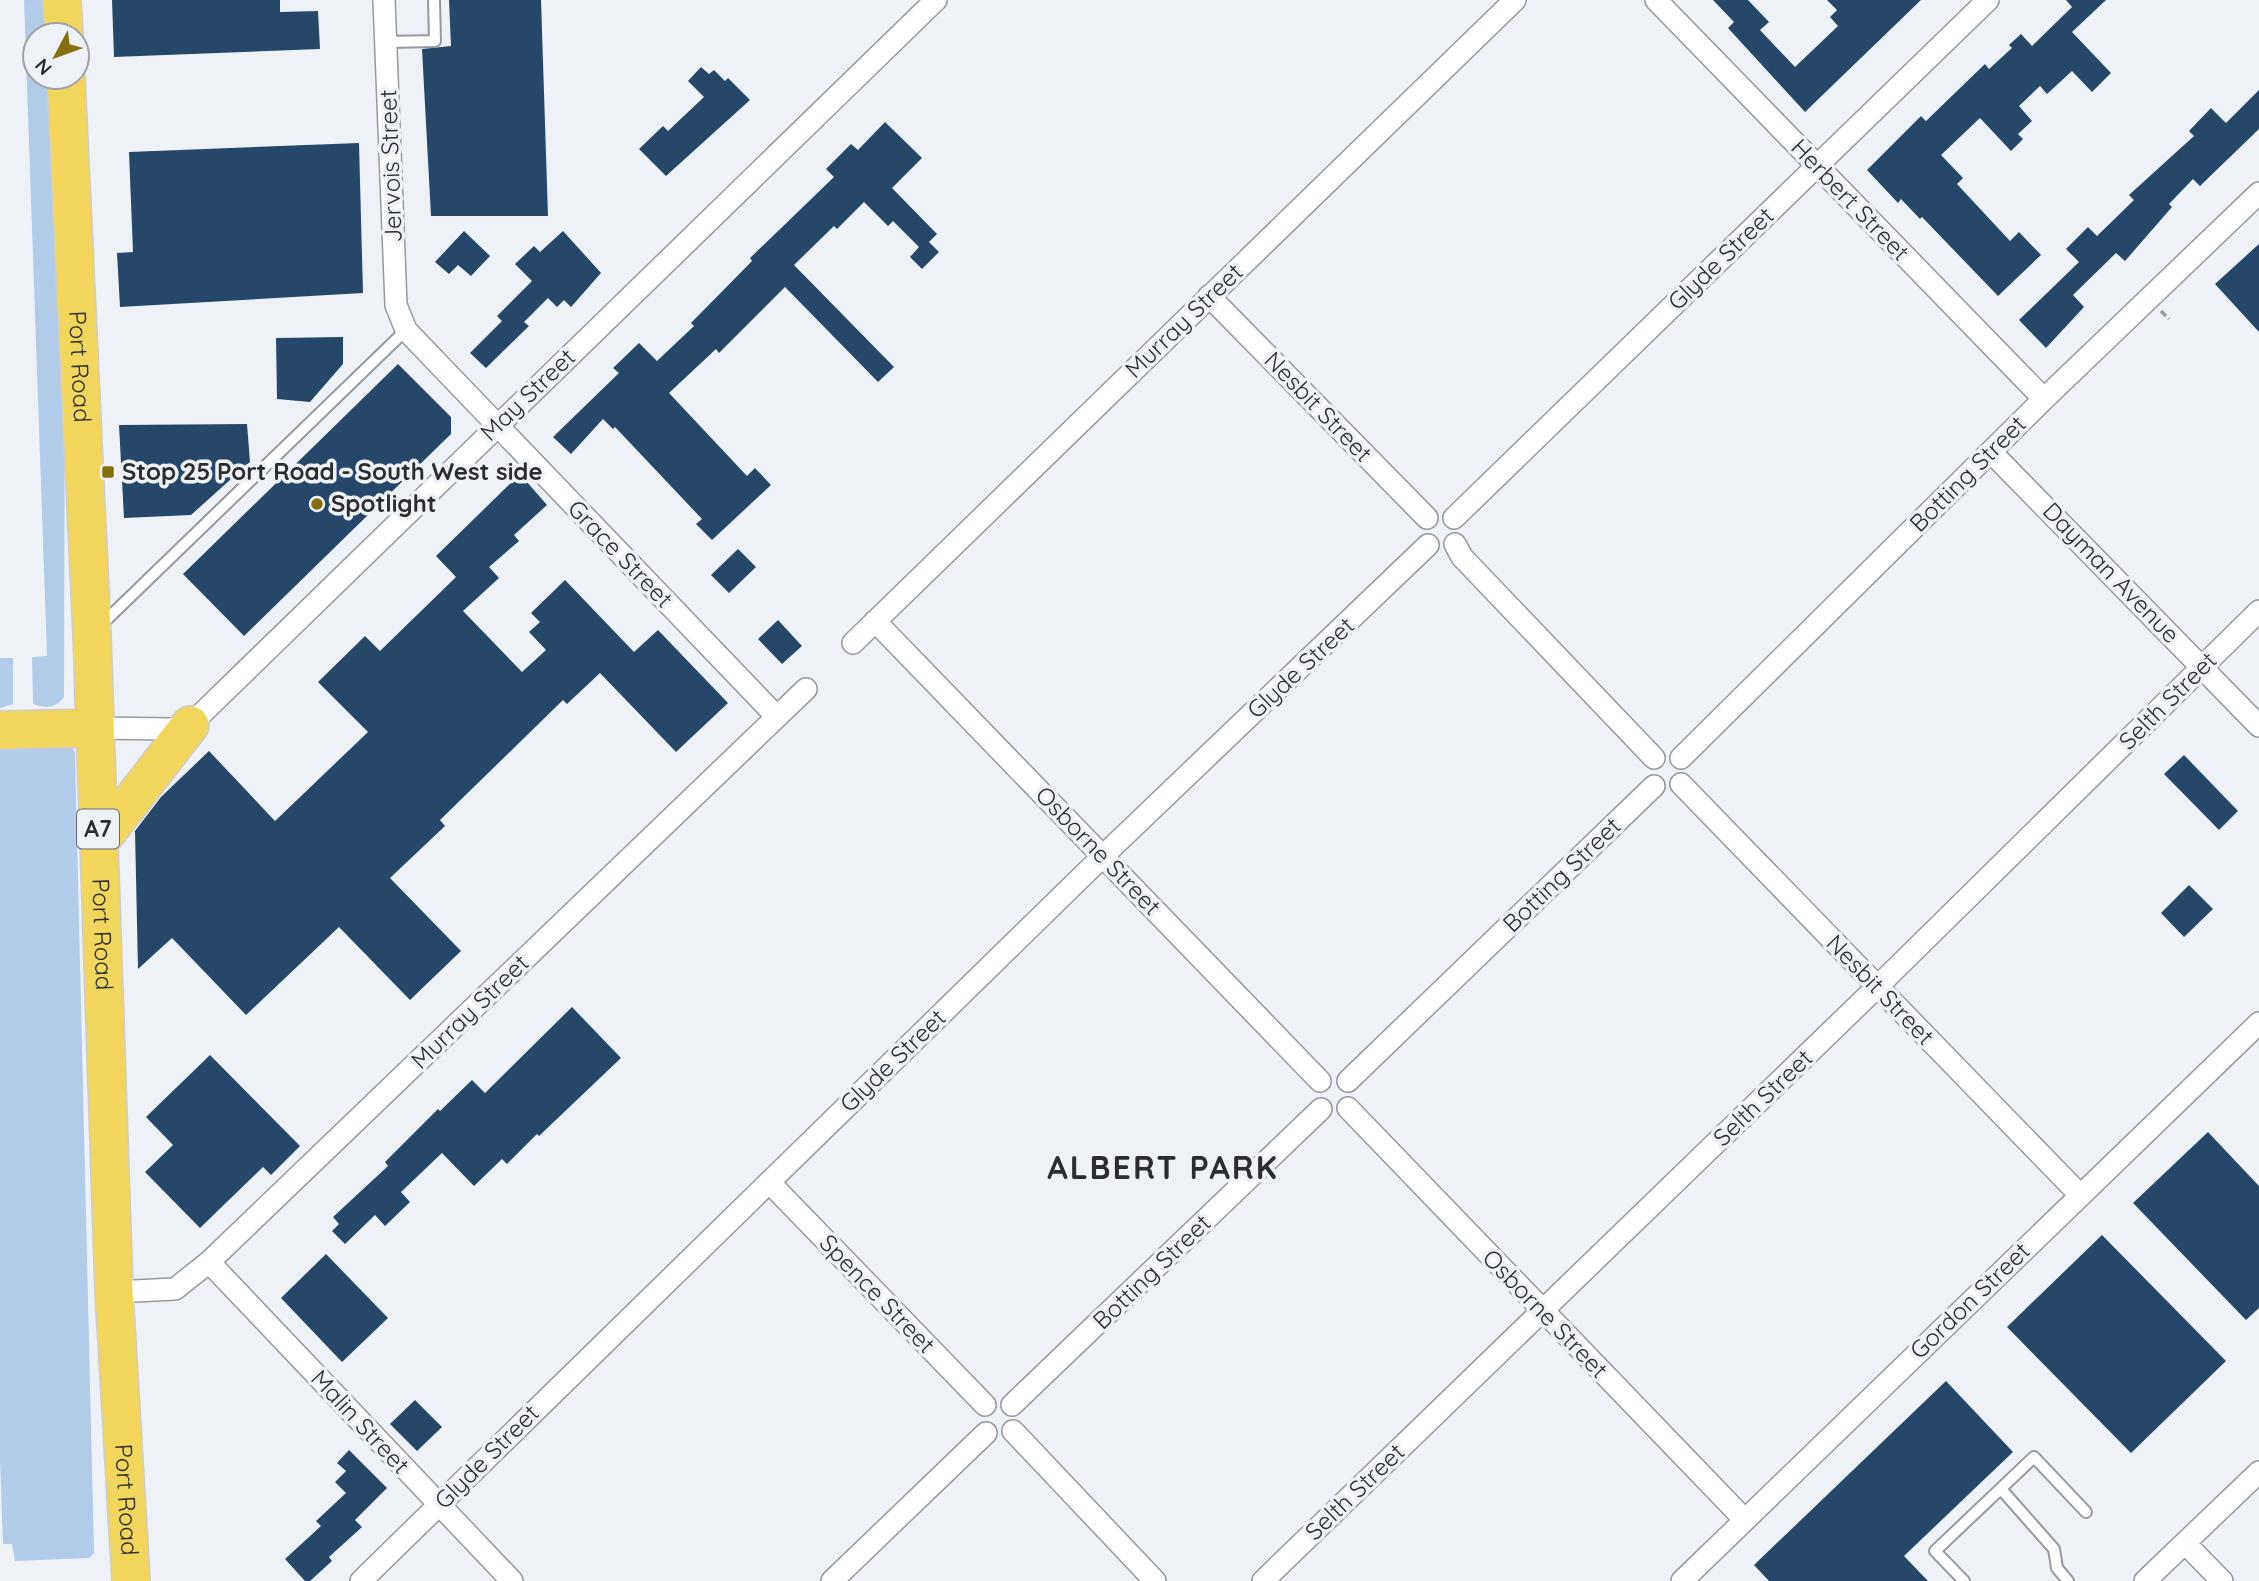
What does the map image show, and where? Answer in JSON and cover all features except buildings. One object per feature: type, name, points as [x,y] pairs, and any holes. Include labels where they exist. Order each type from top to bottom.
[{"type":"highway","points":[[62,0],[63,21]]},
{"type":"highway","name":"Port Road","points":[[67,91],[92,635],[114,1292],[131,1581]]},
{"type":"highway","points":[[98,844],[190,725]]},
{"type":"highway","points":[[0,730],[95,727]]},
{"type":"street","name":"Jervois Street","points":[[384,0],[396,305],[405,330]]},
{"type":"street","name":"May Street","points":[[190,725],[936,0]]},
{"type":"street","name":"Murray Street","points":[[853,643],[1515,0]]},
{"type":"street","name":"Herbert Street","points":[[1656,0],[2044,399]]},
{"type":"street","name":"Glyde Street","points":[[1454,518],[1988,0]]},
{"type":"street","name":"Botting Street","points":[[1681,758],[2044,399],[2259,193]]},
{"type":"street","name":"Nesbit Street","points":[[1209,296],[1427,518]]},
{"type":"street","name":"Grace Street","points":[[405,330],[777,717]]},
{"type":"street","name":"Dayman Avenue","points":[[1991,452],[2259,726]]},
{"type":"street","points":[[1437,512],[1454,518],[1460,528],[1455,544],[1444,550],[1428,545],[1422,535],[1427,518],[1437,512]]},
{"type":"street","points":[[1455,544],[1462,556],[1654,758]]},
{"type":"street","name":"Glyde Street","points":[[361,1581],[1103,856],[1428,545]]},
{"type":"street","name":"Selth Street","points":[[1263,1581],[1877,987],[2259,611]]},
{"type":"street","name":"Osborne Street","points":[[875,621],[1320,1081]]},
{"type":"street","name":"Murray Street","points":[[114,1292],[175,1289],[209,1262],[806,690]]},
{"type":"street","points":[[95,727],[171,729],[190,725]]},
{"type":"street","points":[[1671,753],[1681,758],[1686,775],[1681,784],[1664,790],[1654,786],[1648,775],[1654,758],[1671,753]]},
{"type":"street","name":"Nesbit Street","points":[[1681,784],[2080,1195]]},
{"type":"street","name":"Botting Street","points":[[1348,1081],[1654,786]]},
{"type":"street","name":"Gordon Street","points":[[1682,1581],[2259,1023]]},
{"type":"street","points":[[1329,1076],[1339,1076],[1348,1081],[1353,1099],[1348,1108],[1330,1114],[1321,1109],[1315,1090],[1320,1081],[1329,1076]]},
{"type":"street","name":"Osborne Street","points":[[1348,1108],[1541,1312],[1744,1519]]},
{"type":"street","name":"Botting Street","points":[[1012,1405],[1321,1109]]},
{"type":"street","name":"Spence Street","points":[[769,1182],[985,1405]]},
{"type":"street","name":"Malin Street","points":[[209,1262],[512,1581]]},
{"type":"street","points":[[995,1400],[1012,1405],[1017,1416],[1013,1431],[996,1438],[986,1433],[980,1422],[985,1405],[995,1400]]},
{"type":"street","points":[[1013,1431],[1155,1581]]},
{"type":"street","points":[[832,1581],[986,1433]]},
{"type":"street","points":[[2145,1581],[2259,1472]]},
{"type":"street","points":[[2185,1543],[2222,1581]]},
{"type":"street","points":[[117,1581],[131,1581]]},
{"type":"lane","points":[[386,42],[435,41],[433,0]]},
{"type":"lane","points":[[92,635],[405,330]]},
{"type":"lane","points":[[1964,1581],[1935,1551],[2034,1457],[2086,1512]]},
{"type":"lane","points":[[2001,1489],[2054,1549],[2057,1568],[2068,1581]]},
{"type":"shaded area","points":[[24,0],[46,0],[47,21],[25,21]]},
{"type":"shaded area","points":[[27,91],[52,91],[65,313],[64,697],[54,706],[46,707],[33,704],[32,657],[47,656]]},
{"type":"shaded area","points":[[0,658],[13,658],[13,704],[0,708]]},
{"type":"shaded area","points":[[0,741],[70,743],[75,752],[94,1553],[89,1558],[15,1561],[12,1544],[3,1544],[0,1460]]},
{"type":"place","name":"Stop 25 Port Road - South West side","points":[[108,472]]},
{"type":"place","name":"Spotlight","points":[[317,504]]},
{"type":"district","name":"ALBERT PARK","points":[[1163,1168]]}]
